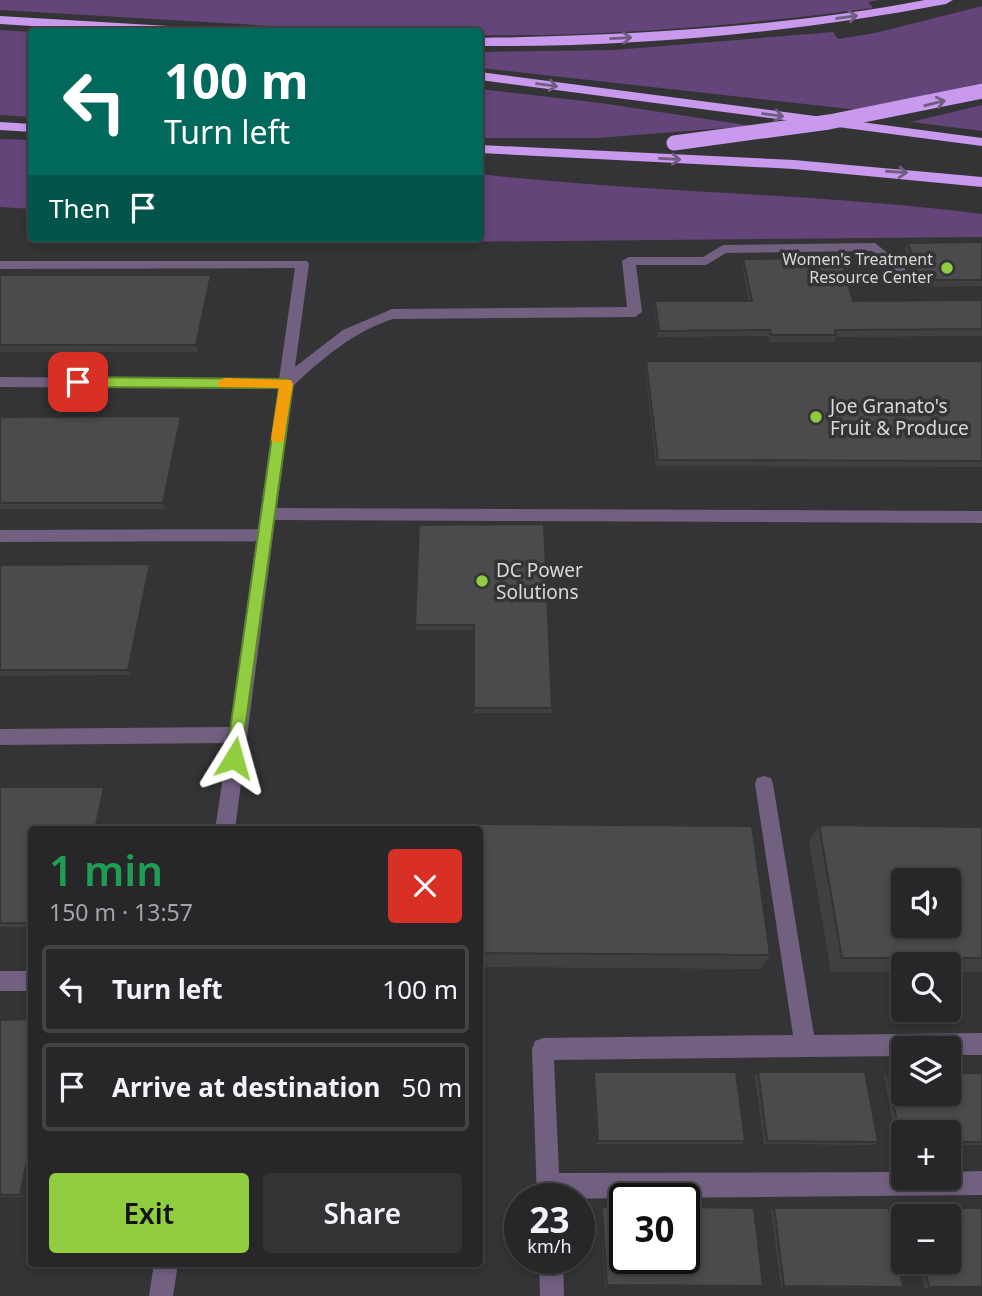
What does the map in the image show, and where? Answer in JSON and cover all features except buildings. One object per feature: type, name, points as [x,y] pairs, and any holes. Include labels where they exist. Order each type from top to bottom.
[{"type":"highway","points":[[483,42],[580,40],[749,30],[910,8],[946,0]]},
{"type":"highway","points":[[0,20],[134,28]]},
{"type":"highway","points":[[83,25],[104,28]]},
{"type":"highway","points":[[483,76],[982,142]]},
{"type":"highway","points":[[483,148],[674,143],[779,131],[926,105],[982,91]]},
{"type":"highway","points":[[0,127],[28,128]]},
{"type":"highway","points":[[483,148],[809,165],[913,173],[982,183]]},
{"type":"street","points":[[0,382],[286,384],[336,339],[372,320],[392,314],[635,312],[629,261],[706,261],[723,249],[875,247],[900,270]]},
{"type":"street","points":[[0,265],[302,264],[226,826]]},
{"type":"street","points":[[268,514],[982,517]]},
{"type":"street","points":[[0,536],[265,535]]},
{"type":"street","points":[[0,737],[238,734]]},
{"type":"street","points":[[764,784],[805,1046]]},
{"type":"street","points":[[0,981],[28,981]]},
{"type":"street","points":[[549,1183],[543,1049],[982,1044]]},
{"type":"street","points":[[595,1191],[982,1182]]},
{"type":"street","points":[[161,1296],[166,1267]]},
{"type":"street","points":[[551,1274],[552,1296]]},
{"type":"shaded area","points":[[0,0],[879,0],[868,2],[873,8],[775,20],[628,32],[529,35],[483,35],[483,28],[307,28],[0,10]]},
{"type":"shaded area","points":[[982,6],[982,83],[859,110],[483,68],[483,52],[614,50],[833,32],[838,39],[875,33]]},
{"type":"shaded area","points":[[0,30],[28,32],[28,117],[0,115]]},
{"type":"shaded area","points":[[483,89],[601,103],[752,126],[597,138],[483,138]]},
{"type":"shaded area","points":[[982,105],[982,131],[911,122]]},
{"type":"shaded area","points":[[0,139],[28,140],[28,209],[0,207]]},
{"type":"shaded area","points":[[483,174],[982,214],[982,237],[483,242]]},
{"type":"shaded area","points":[[332,242],[442,242],[334,243]]},
{"type":"slow traffic","points":[[224,383],[286,384],[278,439]]},
{"type":"place","name":"Women's Treatment Resource Center","points":[[947,268]]},
{"type":"place","name":"Joe Granato's Fruit & Produce","points":[[816,417]]},
{"type":"place","name":"DC Power Solutions","points":[[482,581]]},
{"type":"route","points":[[78,382],[286,384],[234,758]]}]
